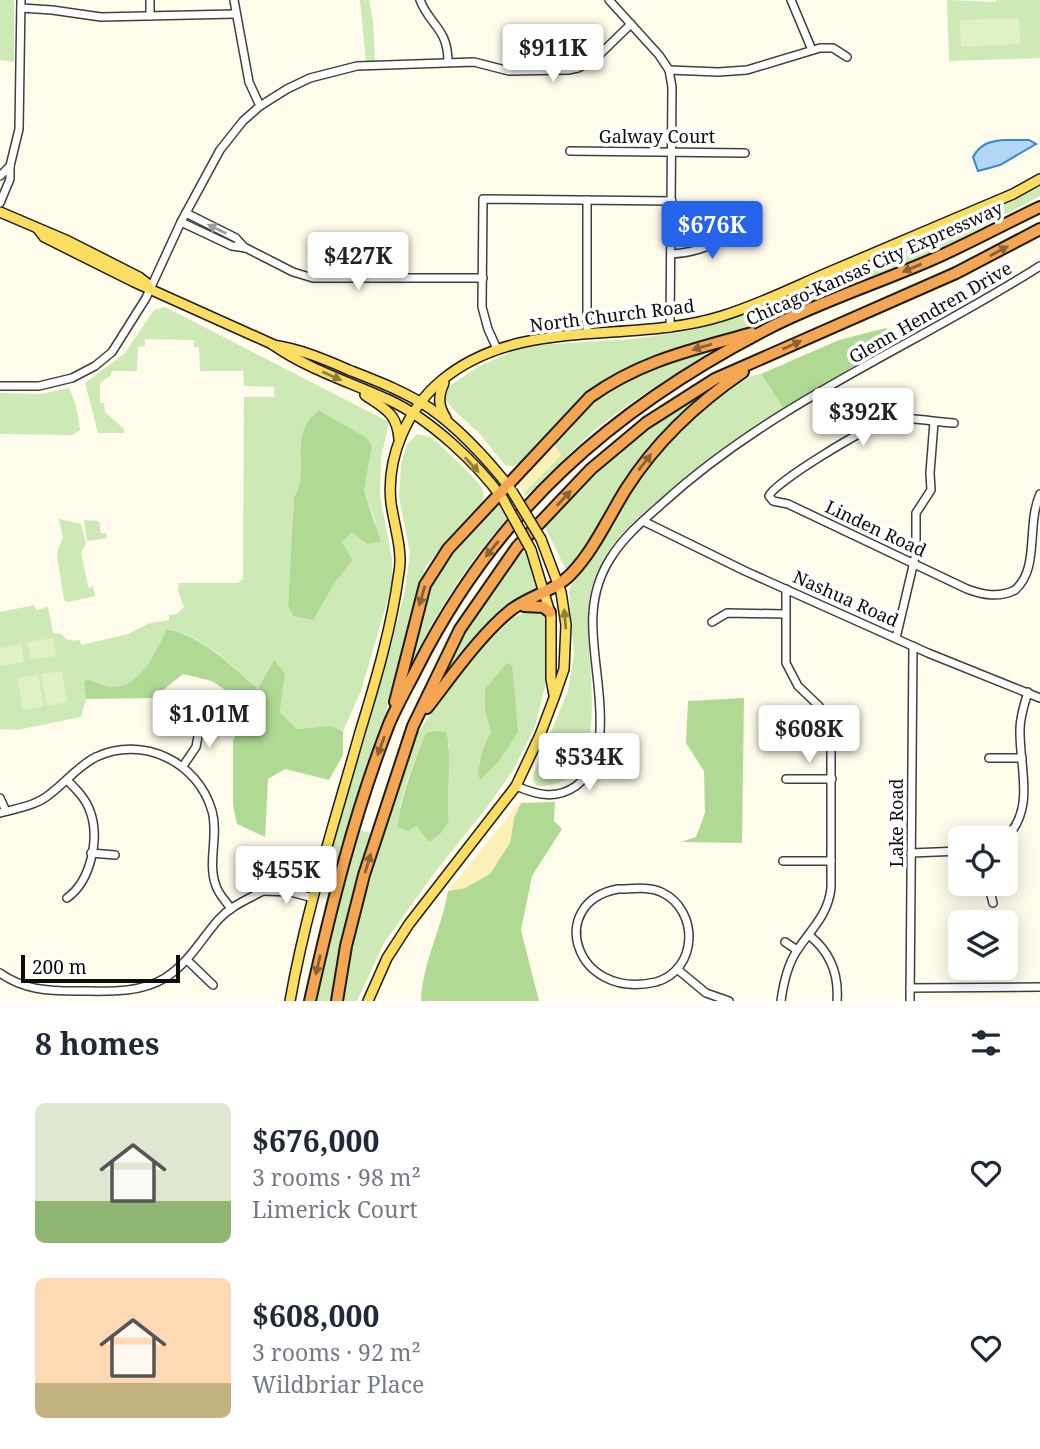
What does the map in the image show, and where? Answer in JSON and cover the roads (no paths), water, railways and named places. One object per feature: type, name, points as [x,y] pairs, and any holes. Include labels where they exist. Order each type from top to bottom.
[{"type":"highway","name":"Chicago-Kansas City Expressway","points":[[310,1001],[336,887],[390,721],[442,619],[487,553],[536,497],[599,436],[666,387],[768,328],[934,258],[1040,207]]},
{"type":"highway","points":[[337,1001],[346,946],[364,875],[412,726],[460,629],[508,560],[591,469],[646,423],[715,379],[956,273],[1040,229]]},
{"type":"highway","points":[[390,721],[425,585],[448,549],[502,498],[590,397],[611,382],[649,362],[768,328]]},
{"type":"highway","points":[[412,726],[473,650],[511,610],[558,584],[581,563],[625,491],[680,422],[724,385],[768,355]]},
{"type":"highway","points":[[518,607],[537,606],[550,612]]},
{"type":"main road","name":"North Church Road","points":[[290,1001],[314,894],[376,678],[400,568],[391,498],[394,455],[399,440],[421,403],[449,376],[480,355],[531,339],[670,328],[722,316],[1013,194],[1040,179]]},
{"type":"main road","points":[[0,212],[68,240],[128,271],[152,288],[272,344],[289,356],[392,401],[458,450],[502,498],[531,550],[550,612],[551,679],[554,698]]},
{"type":"main road","points":[[272,344],[294,348],[397,390],[449,423],[478,450],[510,488],[541,539],[558,584],[564,610],[564,669],[540,735],[516,786],[409,924],[387,958],[368,1001]]},
{"type":"main road","points":[[449,376],[439,397],[442,412],[449,423]]},
{"type":"main road","points":[[353,385],[393,416],[399,440]]},
{"type":"street","points":[[150,0],[150,16]]},
{"type":"street","points":[[234,0],[249,82],[260,106]]},
{"type":"street","points":[[420,0],[425,12],[440,29],[448,50],[448,62]]},
{"type":"street","points":[[609,0],[659,55],[669,70],[673,98],[670,328]]},
{"type":"street","points":[[791,0],[812,50]]},
{"type":"street","points":[[0,203],[10,179],[10,166],[19,129],[21,4],[101,17],[235,14]]},
{"type":"street","points":[[0,386],[51,384],[72,378],[95,366],[112,352],[152,288],[181,222],[226,140],[260,106],[286,89],[334,71],[357,66],[474,62],[509,71],[578,68],[595,59],[631,24]]},
{"type":"street","points":[[669,70],[747,70],[812,50],[833,48],[847,57]]},
{"type":"street","name":"Galway Court","points":[[570,151],[745,152]]},
{"type":"street","points":[[0,176],[10,166]]},
{"type":"street","points":[[497,349],[484,317],[483,199],[672,201]]},
{"type":"street","points":[[587,200],[587,334]]},
{"type":"street","points":[[186,213],[236,238],[246,248],[293,272],[313,278],[482,278]]},
{"type":"street","points":[[181,222],[232,246],[246,248]]},
{"type":"street","points":[[671,254],[710,247],[740,230]]},
{"type":"street","name":"Glenn Hendren Drive","points":[[516,786],[544,796],[562,793],[581,781],[594,763],[600,737],[593,628],[595,598],[609,561],[622,542],[643,521],[693,476],[776,418],[1040,266]]},
{"type":"street","name":"Linden Road","points":[[934,422],[899,419],[877,424],[769,492],[770,499],[788,504],[967,589],[981,594],[1004,594],[1012,592],[1027,580],[1036,562],[1036,508],[1040,494]]},
{"type":"street","points":[[896,638],[916,553],[916,513],[931,490],[934,422],[954,423]]},
{"type":"street","name":"Nashua Road","points":[[643,521],[913,646],[1040,698]]},
{"type":"street","points":[[781,1001],[797,950],[822,919],[829,902],[832,779],[831,741],[826,721],[819,706],[794,681],[786,663],[786,589]]},
{"type":"street","points":[[712,622],[727,613],[785,614]]},
{"type":"street","name":"Lake Road","points":[[910,1001],[913,646]]},
{"type":"street","points":[[1016,826],[1024,806],[1020,727],[1028,692]]},
{"type":"street","points":[[183,766],[196,747],[201,720]]},
{"type":"street","points":[[0,798],[3,812],[43,799],[92,760],[119,750],[139,749],[156,753],[183,766],[197,780],[210,804],[215,825],[214,879],[220,894],[231,909]]},
{"type":"street","points":[[989,758],[1022,758]]},
{"type":"street","points":[[786,779],[832,779]]},
{"type":"street","points":[[67,780],[83,797],[91,812],[93,827],[85,880],[67,898]]},
{"type":"street","points":[[911,853],[948,852]]},
{"type":"street","points":[[91,853],[116,855]]},
{"type":"street","points":[[783,861],[831,861]]},
{"type":"street","points":[[0,973],[35,989],[123,991],[155,983],[187,960],[231,909],[263,891],[278,883],[314,894]]},
{"type":"street","points":[[646,889],[661,892],[680,906],[687,920],[690,943],[677,969],[671,976],[647,984],[610,982],[598,976],[587,967],[578,951],[577,936],[582,912],[598,896],[613,890],[646,889]]},
{"type":"street","points":[[991,896],[993,903]]},
{"type":"street","points":[[810,936],[822,945],[830,956],[836,977],[837,1001]]},
{"type":"street","points":[[785,942],[797,950]]},
{"type":"street","points":[[187,960],[213,985]]},
{"type":"street","points":[[677,969],[706,993],[729,1001]]},
{"type":"street","points":[[910,988],[1040,987]]},
{"type":"water","points":[[1029,140],[1036,144],[1000,165],[978,171],[973,157],[979,149],[994,141]]}]
